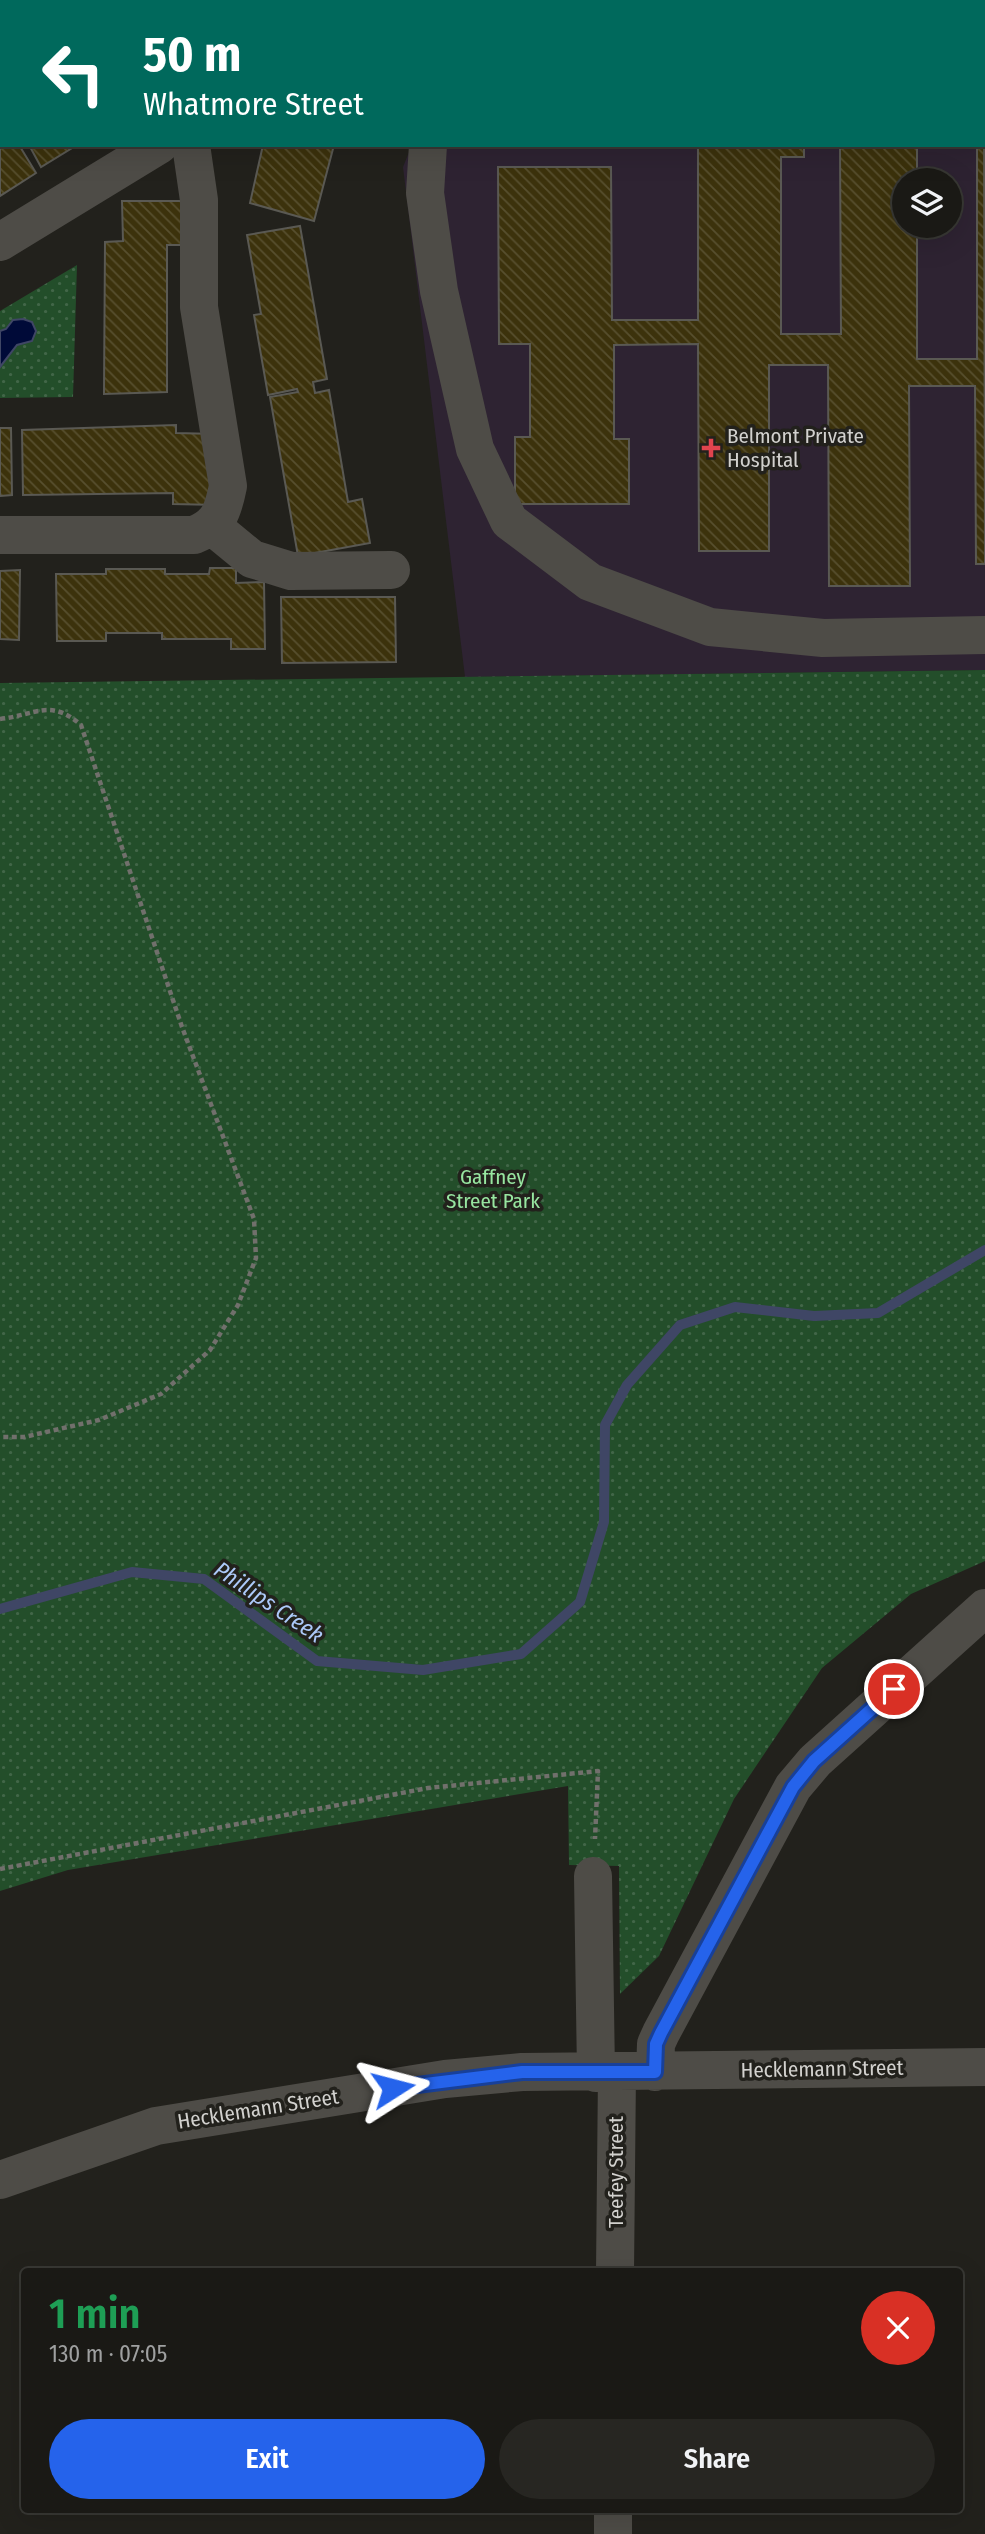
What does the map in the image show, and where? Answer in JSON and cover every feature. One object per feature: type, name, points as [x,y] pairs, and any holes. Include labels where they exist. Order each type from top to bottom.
[{"type":"street","points":[[0,242],[156,147]]},
{"type":"street","points":[[0,534],[194,535],[213,527],[223,509],[228,486],[199,307],[199,200],[191,147]]},
{"type":"street","points":[[428,147],[425,193],[439,291],[475,449],[509,521],[590,582],[710,627],[823,638],[985,635]]},
{"type":"street","points":[[213,527],[252,559],[291,572],[391,570]]},
{"type":"street","points":[[655,2072],[656,2044],[661,2033],[793,1787],[814,1761],[985,1608]]},
{"type":"street","name":"Teefey Street","points":[[593,1876],[615,2268]]},
{"type":"street","name":"Hecklemann Street","points":[[0,2180],[156,2126],[445,2079],[522,2072],[985,2067]]},
{"type":"street","points":[[613,2513],[613,2534]]},
{"type":"path","points":[[0,719],[53,708],[67,713],[80,725],[182,1027],[254,1219],[256,1258],[238,1305],[210,1350],[161,1394],[99,1420],[24,1437],[0,1437]]},
{"type":"path","points":[[0,1869],[428,1788],[598,1771],[593,1876]]},
{"type":"shaded area","name":"Belmont Private Hospital","points":[[411,147],[985,147],[985,670],[465,677],[403,167]]},
{"type":"shaded area","points":[[13,320],[32,322],[36,331],[32,341],[17,345],[0,367],[0,331],[6,329]]},
{"type":"green space","points":[[77,265],[73,397],[0,398],[0,311]]},
{"type":"green space","name":"Gaffney Street Park","points":[[985,670],[985,1561],[911,1594],[822,1668],[734,1799],[659,1956],[620,1994],[619,1866],[569,1865],[568,1786],[68,1870],[0,1891],[0,683]]},
{"type":"building","points":[[0,147],[20,147],[36,173],[0,196]]},
{"type":"building","points":[[30,147],[74,147],[41,167]]},
{"type":"building","points":[[263,147],[333,147],[314,221],[250,203]]},
{"type":"building","points":[[698,147],[804,147],[804,157],[781,157],[781,334],[841,334],[840,147],[917,147],[917,168],[892,168],[892,238],[917,238],[917,359],[977,359],[977,147],[984,147],[985,564],[976,564],[975,386],[909,386],[910,586],[829,586],[828,365],[769,365],[769,551],[699,551],[698,344],[614,345],[614,439],[629,439],[629,504],[515,504],[515,437],[530,437],[530,344],[499,344],[498,167],[611,167],[612,320],[698,320]]},
{"type":"building","points":[[122,201],[193,201],[192,245],[167,245],[167,392],[104,394],[105,242],[123,241]]},
{"type":"building","points":[[300,226],[327,379],[313,382],[315,393],[329,390],[348,502],[362,499],[370,543],[298,556],[270,397],[298,392],[297,389],[268,395],[254,315],[261,314],[247,235]]},
{"type":"building","points":[[176,425],[176,433],[216,434],[218,505],[173,504],[173,493],[23,495],[22,430]]},
{"type":"building","points":[[0,428],[11,428],[12,495],[0,496]]},
{"type":"building","points":[[210,568],[236,568],[236,583],[264,582],[265,649],[231,649],[231,639],[162,639],[162,633],[106,633],[106,641],[57,641],[56,574],[106,574],[106,569],[165,569],[165,574],[209,574]]},
{"type":"building","points":[[20,570],[19,640],[0,639],[0,571]]},
{"type":"building","points":[[281,597],[395,597],[396,662],[282,663]]},
{"type":"waterway","name":"Phillips Creek","points":[[0,1609],[132,1572],[204,1579],[317,1661],[423,1670],[521,1654],[580,1602],[604,1522],[605,1425],[627,1385],[680,1325],[735,1307],[814,1316],[878,1313],[985,1250]]},
{"type":"place","name":"Belmont Private Hospital","points":[[711,448]]},
{"type":"route","points":[[393,2088],[445,2079],[522,2072],[655,2072],[656,2044],[661,2033],[793,1787],[814,1761],[894,1689]]}]
